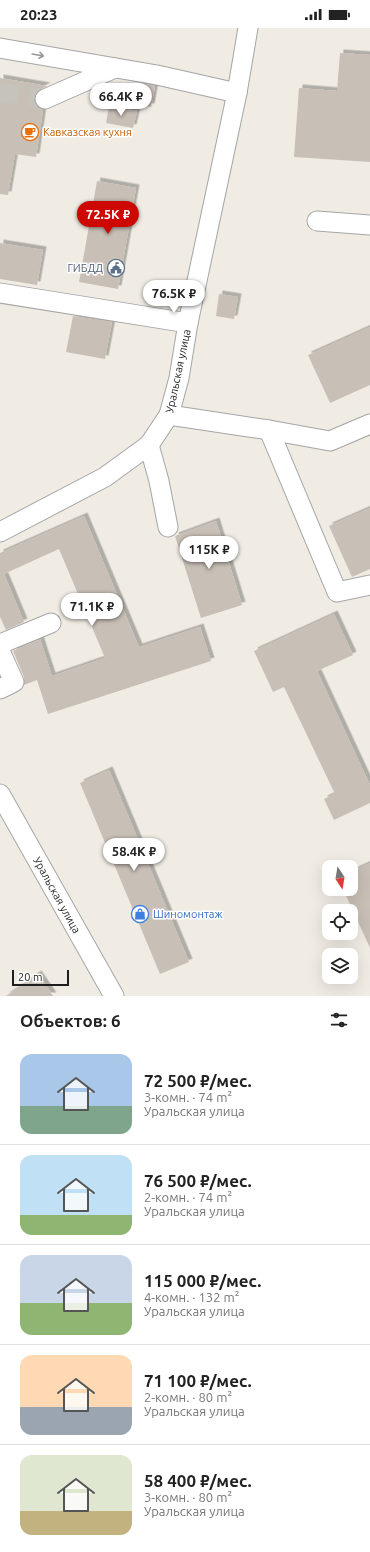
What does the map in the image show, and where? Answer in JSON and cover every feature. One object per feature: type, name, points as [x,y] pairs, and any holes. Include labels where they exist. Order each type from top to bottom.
[{"type":"street","name":"Уральская улица","points":[[0,532],[105,477],[149,445],[169,416],[179,378],[188,323],[237,93],[248,28]]},
{"type":"street","points":[[0,48],[115,68],[237,93]]},
{"type":"street","points":[[45,99],[115,68]]},
{"type":"street","points":[[317,221],[370,225]]},
{"type":"street","points":[[0,293],[188,323]]},
{"type":"street","points":[[169,416],[269,430],[330,441],[370,424]]},
{"type":"street","points":[[269,430],[337,592],[370,585]]},
{"type":"street","points":[[149,445],[168,527]]},
{"type":"street","points":[[0,644],[51,623]]},
{"type":"street","points":[[0,651],[14,682],[0,689]]},
{"type":"street","name":"Уральская улица","points":[[0,794],[114,996]]},
{"type":"building","points":[[340,53],[370,55],[370,162],[294,157],[299,88],[337,91]]},
{"type":"building","points":[[0,78],[47,86],[36,92],[34,97],[35,104],[38,108],[43,110],[36,157],[15,154],[8,195],[0,194]]},
{"type":"building","points":[[138,83],[155,86],[151,107],[134,104]]},
{"type":"building","points":[[109,106],[137,111],[133,128],[106,123]]},
{"type":"building","points":[[97,181],[136,188],[118,289],[79,282]]},
{"type":"building","points":[[0,243],[43,250],[37,285],[0,279]]},
{"type":"building","points":[[219,294],[238,297],[234,319],[216,316]]},
{"type":"building","points":[[73,316],[112,322],[105,359],[66,352]]},
{"type":"building","points":[[370,327],[370,385],[330,403],[308,355]]},
{"type":"building","points":[[370,508],[370,569],[352,577],[329,526]]},
{"type":"building","points":[[84,516],[139,647],[200,627],[211,661],[48,714],[37,680],[24,685],[24,677],[13,651],[40,639],[52,676],[105,658],[59,549],[4,574],[24,622],[6,630],[0,617],[0,553]]},
{"type":"building","points":[[216,521],[242,605],[201,618],[175,536]]},
{"type":"building","points":[[334,614],[353,655],[317,671],[370,785],[370,803],[334,820],[324,799],[335,794],[284,687],[273,692],[254,651]]},
{"type":"building","points":[[109,770],[189,962],[160,974],[80,783]]},
{"type":"building","points":[[370,863],[370,948],[358,922],[358,904],[350,904],[346,896],[358,896],[358,869]]},
{"type":"building","points":[[38,974],[53,996],[6,996]]},
{"type":"tunnel","points":[[0,92],[45,99]]},
{"type":"place","name":"Кавказская кухня","points":[[30,132]]},
{"type":"place","name":"ГИБДД","points":[[116,268]]},
{"type":"place","name":"Шиномонтаж","points":[[140,914]]}]
